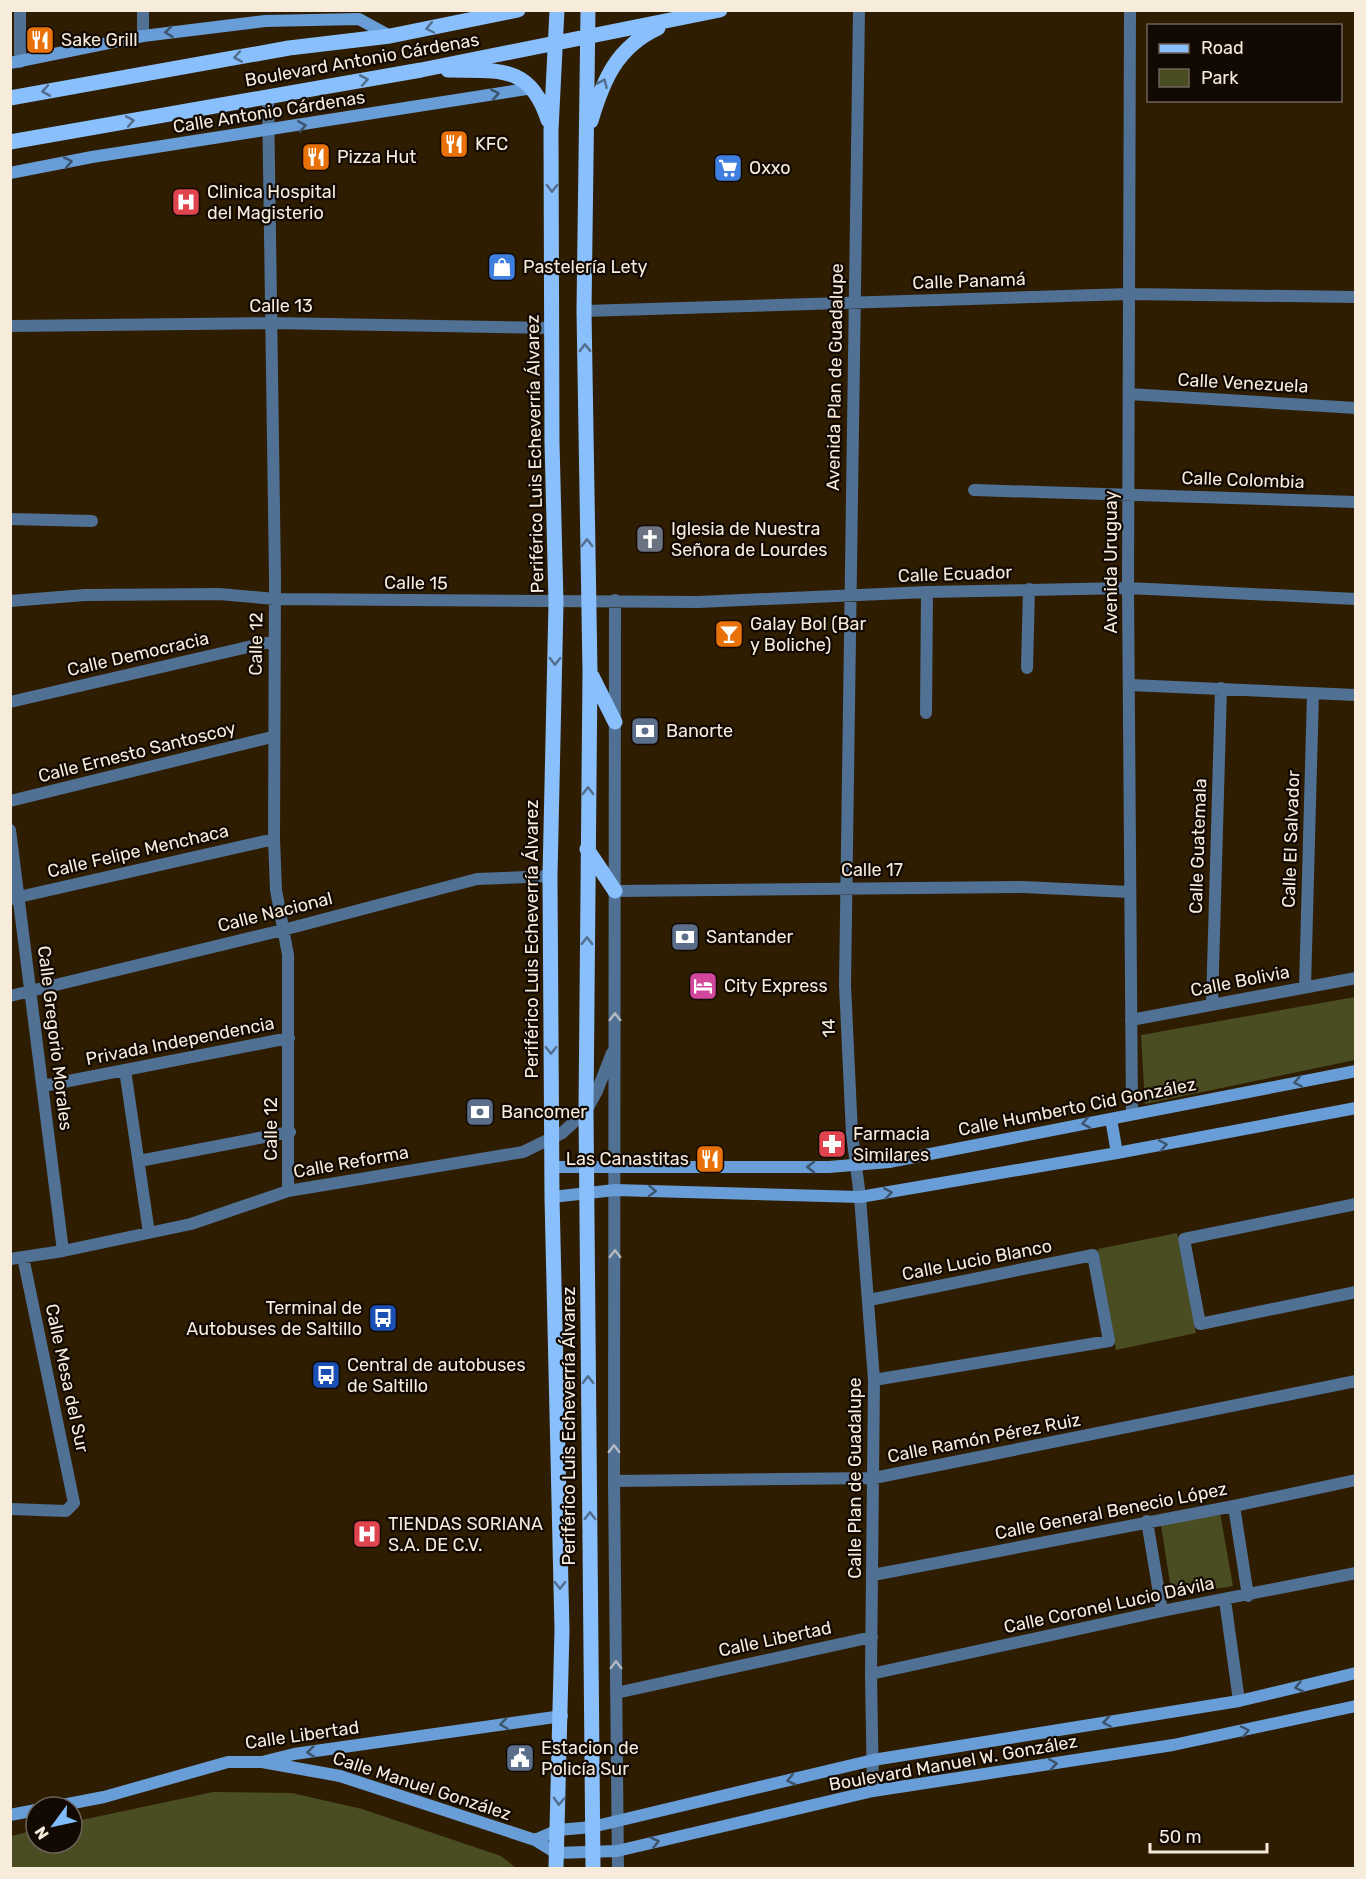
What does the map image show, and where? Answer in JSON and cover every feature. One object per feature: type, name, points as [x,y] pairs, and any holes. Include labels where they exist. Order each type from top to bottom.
[{"type":"main road","name":"Boulevard Antonio Cárdenas","points":[[10,98],[289,48],[390,36],[490,13],[518,10]]},
{"type":"main road","name":"Periférico Luis Echeverría Álvarez","points":[[556,1861],[562,1716],[551,1167],[550,876],[556,603],[551,130],[557,10]]},
{"type":"main road","name":"Periférico Luis Echeverría Álvarez","points":[[588,10],[584,311],[590,672],[586,1111],[593,1861]]},
{"type":"main road","name":"Boulevard Antonio Cárdenas","points":[[10,142],[421,70],[720,10]]},
{"type":"main road","points":[[585,139],[601,85],[614,62],[631,44],[649,32],[677,19]]},
{"type":"main road","points":[[421,70],[505,71],[521,77],[533,88],[543,104],[551,130]]},
{"type":"main road","points":[[590,672],[615,722]]},
{"type":"main road","points":[[587,849],[615,891]]},
{"type":"street","points":[[20,10],[15,62],[143,36],[265,16],[359,19],[390,36]]},
{"type":"street","points":[[142,10],[143,36]]},
{"type":"street","name":"Avenida Plan de Guadalupe","points":[[845,889],[859,10]]},
{"type":"street","name":"Avenida Uruguay","points":[[1130,10],[1128,588],[1132,1114]]},
{"type":"street","name":"Calle Antonio Cárdenas","points":[[10,173],[92,157],[533,88]]},
{"type":"street","name":"Calle 12","points":[[268,97],[275,599],[272,738],[276,890],[288,955],[290,1132],[288,1191]]},
{"type":"street","name":"Calle Panamá","points":[[584,311],[1129,294],[1356,297]]},
{"type":"street","name":"Calle 13","points":[[10,326],[272,323],[552,328]]},
{"type":"street","name":"Calle Venezuela","points":[[1129,394],[1356,408]]},
{"type":"street","name":"Calle Colombia","points":[[974,490],[1356,502]]},
{"type":"street","points":[[10,519],[92,521]]},
{"type":"street","name":"Calle Ecuador","points":[[556,603],[615,600],[698,602],[927,592],[1128,588],[1356,599]]},
{"type":"street","points":[[1027,668],[1029,589]]},
{"type":"street","points":[[926,712],[927,592]]},
{"type":"street","name":"Calle 15","points":[[10,601],[48,597],[219,594],[275,599],[556,603]]},
{"type":"street","points":[[615,600],[614,1481],[618,1869]]},
{"type":"street","name":"Calle Democracia","points":[[10,702],[274,641]]},
{"type":"street","points":[[1130,685],[1356,695]]},
{"type":"street","name":"Calle Guatemala","points":[[1212,1004],[1221,688]]},
{"type":"street","name":"Calle El Salvador","points":[[1305,987],[1313,693]]},
{"type":"street","name":"Calle Ernesto Santoscoy","points":[[10,801],[272,738]]},
{"type":"street","name":"Calle Gregorio Morales","points":[[10,830],[15,898],[31,991],[63,1251]]},
{"type":"street","name":"Calle Felipe Menchaca","points":[[15,898],[274,839]]},
{"type":"street","name":"Calle Nacional","points":[[10,996],[283,930],[477,879],[550,876]]},
{"type":"street","name":"Calle 17","points":[[615,891],[1023,887],[1129,892]]},
{"type":"street","name":"14","points":[[845,889],[847,1051],[856,1165]]},
{"type":"street","name":"Calle Bolivia","points":[[1131,1020],[1356,978]]},
{"type":"street","name":"Privada Independencia","points":[[43,1086],[289,1038]]},
{"type":"street","name":"Calle Reforma","points":[[10,1259],[63,1251],[191,1224],[288,1191],[523,1152],[551,1139],[586,1111],[615,1047]]},
{"type":"street","points":[[125,1070],[149,1233]]},
{"type":"street","name":"Calle Humberto Cid González","points":[[551,1167],[856,1165],[889,1162],[1356,1071]]},
{"type":"street","points":[[552,1197],[615,1190],[860,1197],[1117,1153],[1356,1108]]},
{"type":"street","points":[[1111,1119],[1117,1153]]},
{"type":"street","points":[[139,1161],[290,1132]]},
{"type":"street","name":"Calle Plan de Guadalupe","points":[[856,1165],[874,1380],[871,1674],[873,1791]]},
{"type":"street","points":[[1356,1204],[1184,1239],[1200,1324],[1356,1292]]},
{"type":"street","name":"Calle Lucio Blanco","points":[[869,1300],[1093,1255],[1109,1341],[874,1380]]},
{"type":"street","name":"Calle Mesa del Sur","points":[[10,1509],[56,1512],[73,1506],[74,1498],[23,1257]]},
{"type":"street","name":"Calle Ramón Pérez Ruiz","points":[[614,1481],[874,1478],[1356,1381]]},
{"type":"street","name":"Calle General Benecio López","points":[[873,1575],[1234,1506],[1356,1480]]},
{"type":"street","points":[[1234,1506],[1248,1596]]},
{"type":"street","points":[[1147,1521],[1162,1611]]},
{"type":"street","name":"Calle Coronel Lucio Dávila","points":[[871,1674],[1162,1611],[1248,1596],[1356,1573]]},
{"type":"street","points":[[1225,1600],[1239,1701]]},
{"type":"street","name":"Calle Libertad","points":[[616,1693],[872,1637]]},
{"type":"street","name":"Boulevard Manuel W. González","points":[[558,1830],[592,1827],[873,1760],[1239,1701],[1356,1673]]},
{"type":"street","name":"Boulevard Manuel W. González","points":[[556,1861],[593,1861],[617,1851],[873,1791],[1183,1743],[1356,1706]]},
{"type":"street","name":"Calle Libertad","points":[[84,1801],[228,1762],[262,1762],[294,1754],[562,1716]]},
{"type":"street","name":"Calle Manuel González","points":[[262,1762],[340,1776],[535,1840],[556,1861]]},
{"type":"street","points":[[535,1840],[558,1830]]},
{"type":"green space","points":[[1355,997],[1355,1060],[1145,1104],[1141,1035]]},
{"type":"green space","points":[[1177,1233],[1196,1333],[1116,1350],[1098,1249]]},
{"type":"green space","points":[[1220,1513],[1233,1586],[1172,1596],[1161,1525]]},
{"type":"green space","points":[[213,1792],[292,1793],[362,1809],[501,1856],[516,1868],[11,1868],[11,1836],[24,1833],[24,1855],[84,1855],[84,1819]]},
{"type":"place","name":"Sake Grill","points":[[40,40]]},
{"type":"place","name":"KFC","points":[[454,144]]},
{"type":"place","name":"Pizza Hut","points":[[316,157]]},
{"type":"place","name":"Oxxo","points":[[728,168]]},
{"type":"place","name":"Clinica Hospital del Magisterio","points":[[186,202]]},
{"type":"place","name":"Pastelería Lety","points":[[502,267]]},
{"type":"place","name":"Iglesia de Nuestra Señora de Lourdes","points":[[650,539]]},
{"type":"place","name":"Galay Bol (Bar y Boliche)","points":[[729,634]]},
{"type":"place","name":"Banorte","points":[[645,731]]},
{"type":"place","name":"Santander","points":[[685,937]]},
{"type":"place","name":"City Express","points":[[703,986]]},
{"type":"place","name":"Bancomer","points":[[480,1112]]},
{"type":"place","name":"Farmacia Similares","points":[[832,1144]]},
{"type":"place","name":"Las Canastitas","points":[[710,1159]]},
{"type":"place","name":"Terminal de Autobuses de Saltillo","points":[[383,1318]]},
{"type":"place","name":"Central de autobuses de Saltillo","points":[[326,1375]]},
{"type":"place","name":"TIENDAS SORIANA S.A. DE C.V.","points":[[367,1534]]},
{"type":"place","name":"Estacion de Policía Sur","points":[[520,1758]]}]
